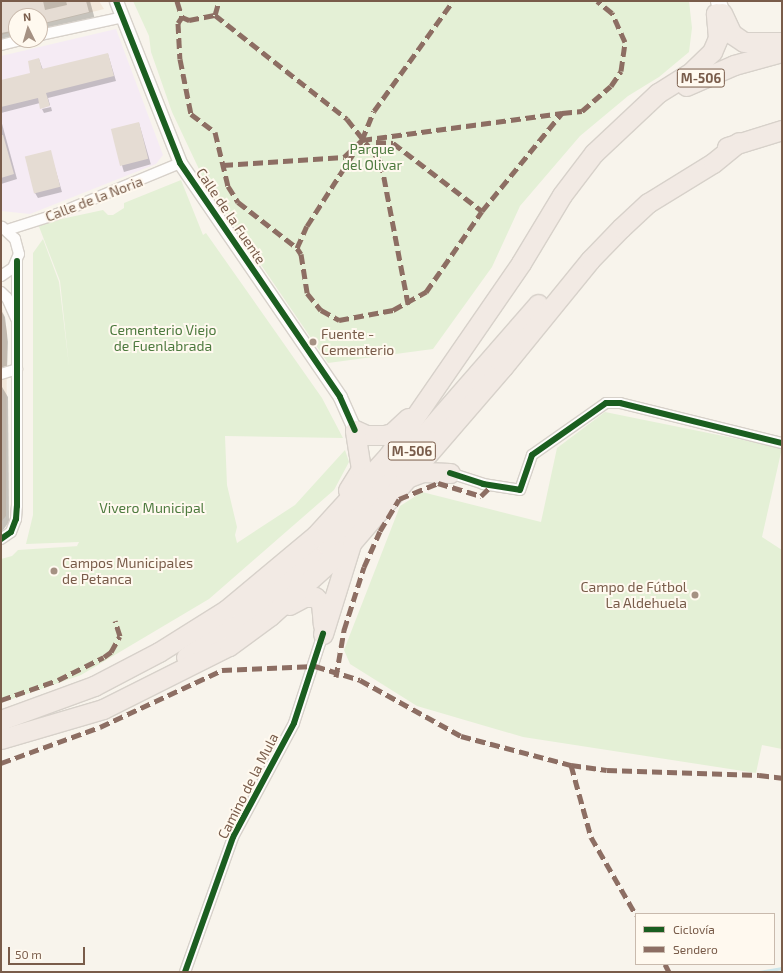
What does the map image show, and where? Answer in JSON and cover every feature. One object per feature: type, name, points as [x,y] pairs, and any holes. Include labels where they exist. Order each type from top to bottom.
[{"type":"highway","points":[[717,7],[732,34],[744,42],[782,42]]},
{"type":"highway","points":[[626,120],[658,93],[689,74],[708,57],[718,38],[717,7]]},
{"type":"highway","name":"M-506","points":[[1,720],[94,686],[159,652],[226,610],[316,535],[388,456],[521,263],[562,196],[594,153],[626,120],[695,81],[734,65],[782,52]]},
{"type":"highway","name":"M-506","points":[[1,739],[54,723],[183,659],[243,618],[292,578],[363,507],[585,248],[617,216],[659,184],[701,158],[739,142],[782,130]]},
{"type":"highway","points":[[54,723],[103,709],[166,678],[230,646],[270,616],[352,542],[440,440],[590,260],[621,228],[648,204],[713,163],[739,142]]},
{"type":"highway","points":[[355,430],[366,435],[392,433],[434,391]]},
{"type":"highway","points":[[316,535],[334,506],[359,475],[361,457],[355,430]]},
{"type":"highway","points":[[440,440],[440,462],[450,473]]},
{"type":"highway","points":[[407,478],[423,472],[450,473]]},
{"type":"highway","points":[[323,634],[346,553],[352,542]]},
{"type":"highway","points":[[270,616],[304,597],[316,597],[321,603],[323,634]]},
{"type":"street","name":"Calle de la Fuente","points":[[116,1],[180,163],[340,397],[355,430]]},
{"type":"street","points":[[48,33],[123,18]]},
{"type":"street","name":"Calle de la Noria","points":[[4,228],[57,214],[180,163]]},
{"type":"street","points":[[1,539],[11,532],[16,519],[18,246],[15,239],[4,228]]},
{"type":"street","points":[[1,276],[8,273],[17,261]]},
{"type":"street","points":[[1,292],[7,298],[17,321]]},
{"type":"street","points":[[1,374],[16,369]]},
{"type":"street","points":[[450,473],[484,484],[520,490],[532,455],[606,403],[620,403],[782,443]]},
{"type":"street","name":"Camino de la Mula","points":[[185,972],[233,837],[294,723],[323,634]]},
{"type":"shaded area","points":[[1,1],[99,1],[104,9],[48,23],[48,8],[8,8],[8,33],[1,35]]},
{"type":"shaded area","points":[[116,29],[163,155],[156,164],[30,214],[1,211],[1,56],[35,48],[48,48],[48,45]]},
{"type":"shaded area","points":[[1,302],[7,331],[6,516],[1,522]]},
{"type":"green space","name":"Parque del Olivar","points":[[133,1],[689,1],[692,28],[689,52],[659,77],[628,96],[580,136],[520,206],[492,267],[433,349],[328,363],[206,184],[172,112],[151,52],[149,36]]},
{"type":"green space","points":[[181,180],[203,235],[206,233],[322,398],[343,438],[225,436],[227,485],[237,527],[235,535],[237,543],[295,505],[345,450],[349,462],[334,490],[209,599],[81,675],[1,703],[1,559],[12,556],[18,550],[79,546],[77,546],[79,542],[26,544],[33,515],[33,253],[43,239],[59,282],[69,366],[60,281],[38,224],[103,210],[108,215],[113,215],[124,208],[124,203]]},
{"type":"green space","points":[[605,412],[782,448],[762,537],[782,550],[782,749],[762,745],[756,773],[523,737],[417,706],[350,664],[344,650],[400,506],[422,492],[541,522],[557,448]]},
{"type":"building","points":[[1,1],[43,1],[45,8],[8,8],[8,32],[1,33]]},
{"type":"building","points":[[66,1],[86,1],[89,12],[48,22],[48,9],[67,5]]},
{"type":"building","points":[[108,53],[114,76],[46,93],[50,106],[40,109],[38,98],[1,107],[1,80],[30,73],[28,61],[39,58],[42,69]]},
{"type":"building","points":[[139,122],[148,159],[120,166],[111,129]]},
{"type":"building","points":[[1,135],[3,135],[14,174],[1,178]]},
{"type":"building","points":[[51,150],[60,187],[34,193],[25,157]]},
{"type":"waterway","points":[[759,972],[781,968],[782,970]]},
{"type":"marked path","points":[[177,1],[182,17],[189,20],[215,15],[219,1]]},
{"type":"marked path","points":[[297,248],[307,226],[362,140],[374,111],[453,1]]},
{"type":"marked path","points":[[182,17],[178,23],[180,59],[191,114],[215,132],[228,186],[238,202],[297,248],[301,254],[307,293],[321,310],[339,320],[393,310],[426,292],[482,211],[562,113],[582,111],[611,86],[621,71],[625,42],[612,13],[597,1]]},
{"type":"marked path","points":[[215,15],[347,119],[381,162],[408,304]]},
{"type":"marked path","points":[[223,165],[344,157],[362,140],[562,113]]},
{"type":"marked path","points":[[376,142],[393,143],[482,211]]},
{"type":"marked path","points":[[336,677],[344,630],[364,567],[380,531],[399,499],[438,483],[481,496],[492,485]]},
{"type":"marked path","points":[[1,700],[58,680],[104,657],[111,652],[120,636],[115,621]]},
{"type":"marked path","points":[[1,763],[100,727],[222,670],[315,666],[360,680],[461,736],[571,765],[607,770],[759,775],[782,778]]},
{"type":"marked path","points":[[571,765],[591,837],[635,913]]},
{"type":"marked path","points":[[666,965],[669,972]]},
{"type":"cycle path","points":[[116,1],[180,163],[340,397],[355,430]]},
{"type":"cycle path","points":[[1,539],[11,532],[16,519],[17,506],[17,261]]},
{"type":"cycle path","points":[[450,473],[483,484],[520,490],[532,455],[606,403],[620,403],[782,443]]},
{"type":"cycle path","points":[[185,972],[233,837],[294,723],[323,634]]},
{"type":"place","name":"Fuente - Cementerio","points":[[313,342]]},
{"type":"place","name":"Campos Municipales de Petanca","points":[[54,571]]},
{"type":"place","name":"Campo de Fútbol La Aldehuela","points":[[695,595]]},
{"type":"park label","name":"Cementerio Viejo de Fuenlabrada","points":[[163,338]]},
{"type":"park label","name":"Vivero Municipal","points":[[152,508]]}]
